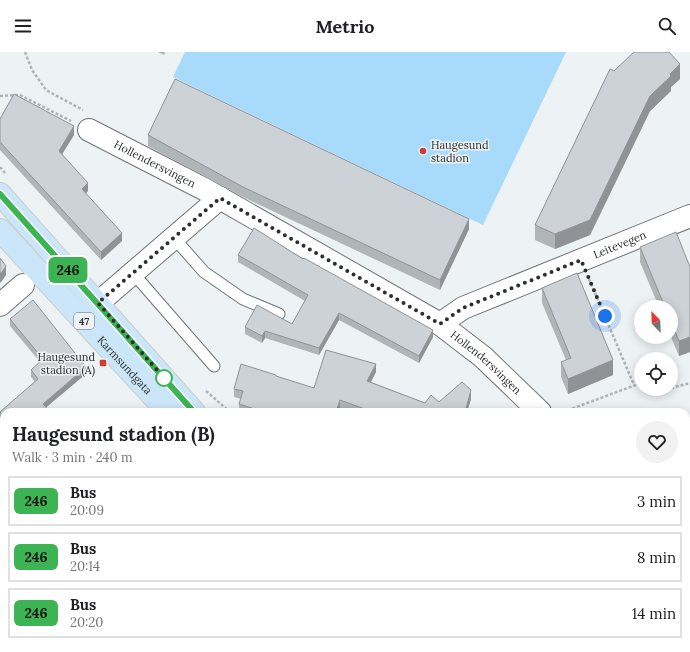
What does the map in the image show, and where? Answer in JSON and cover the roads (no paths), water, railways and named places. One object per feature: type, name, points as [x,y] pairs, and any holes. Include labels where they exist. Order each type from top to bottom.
[{"type":"main road","name":"Karmsundgata","points":[[0,194],[190,408]]},
{"type":"main road","name":"Karmsundgata","points":[[0,230],[164,408]]},
{"type":"street","name":"Hollendersvingen","points":[[88,121],[440,324],[484,358],[536,408]]},
{"type":"street","points":[[98,303],[220,198]]},
{"type":"street","name":"Leitevegen","points":[[440,324],[463,308],[690,216]]},
{"type":"street","points":[[0,305],[23,285]]},
{"type":"lane","points":[[174,238],[204,272],[243,299],[279,314]]},
{"type":"lane","points":[[133,273],[214,366]]},
{"type":"place","name":"Haugesund stadion","points":[[423,151]]},
{"type":"place","name":"Haugesund stadion (A)","points":[[103,363]]}]
